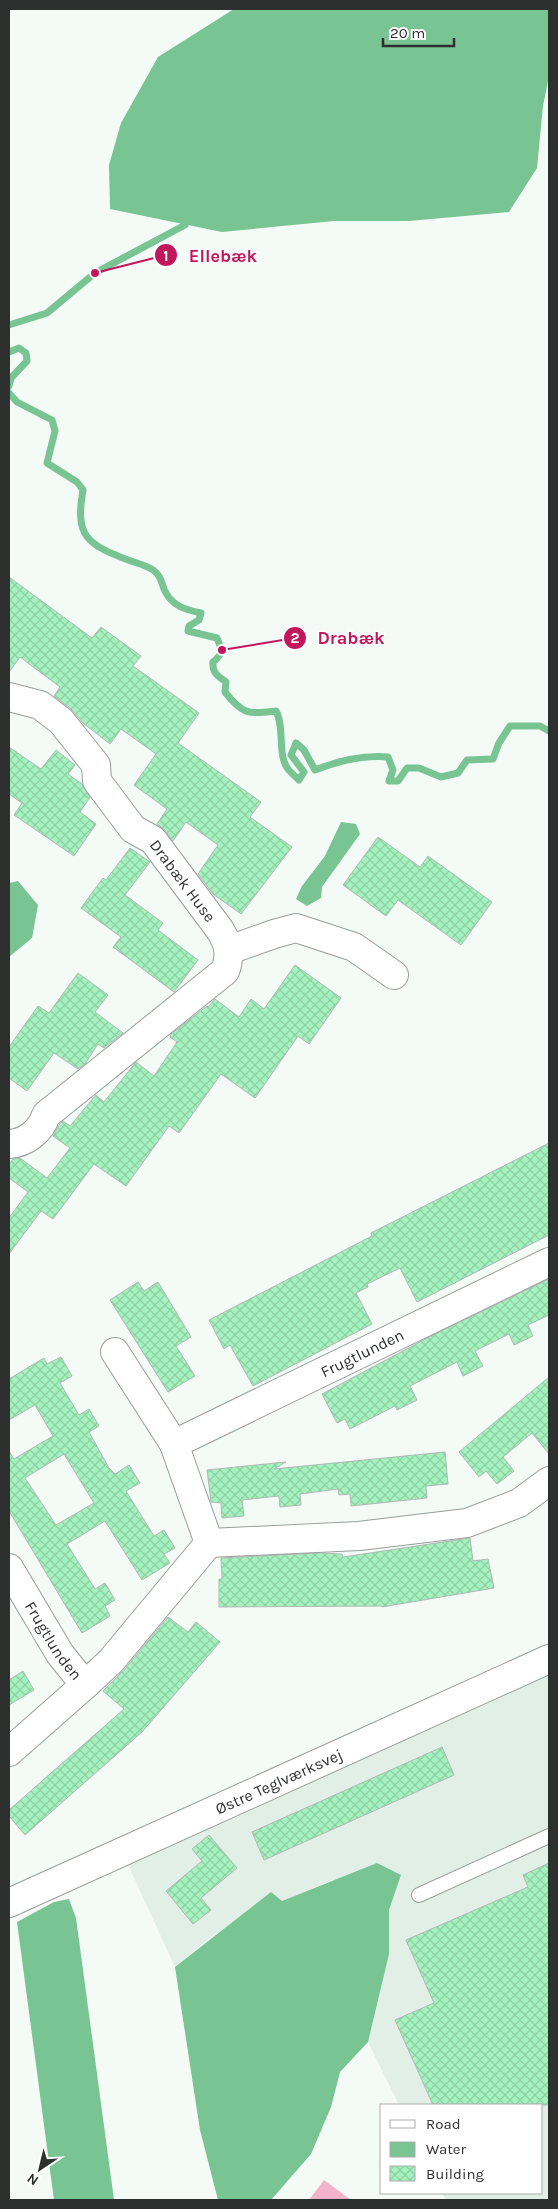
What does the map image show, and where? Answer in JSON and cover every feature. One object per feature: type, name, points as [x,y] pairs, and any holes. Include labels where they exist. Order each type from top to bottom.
[{"type":"street","name":"Drabæk Huse","points":[[9,697],[40,705],[61,720],[96,765],[97,781],[133,830],[153,840],[223,935],[229,950]]},
{"type":"street","points":[[9,1144],[20,1143],[42,1126],[46,1114],[225,971],[229,961],[229,950],[296,928],[354,947],[394,975]]},
{"type":"street","name":"Frugtlunden","points":[[174,1444],[549,1262]]},
{"type":"street","points":[[115,1352],[174,1444],[209,1543],[359,1536],[467,1523],[519,1503],[549,1481]]},
{"type":"street","name":"Frugtlunden","points":[[9,1752],[111,1661],[209,1543]]},
{"type":"street","name":"Frugtlunden","points":[[9,1568],[60,1654],[84,1685]]},
{"type":"street","name":"Østre Teglværksvej","points":[[9,1903],[549,1659]]},
{"type":"lane","points":[[420,1895],[549,1836]]},
{"type":"shaded area","points":[[549,1668],[549,2200],[446,2200],[443,2194],[543,2194],[543,2104],[399,2104],[368,2042],[389,1954],[389,1910],[401,1875],[332,1880],[282,1901],[212,1936],[175,1967],[125,1858]]},
{"type":"shaded area","points":[[324,2180],[351,2200],[309,2200]]},
{"type":"water","points":[[234,9],[548,9],[549,76],[543,106],[537,168],[509,212],[409,221],[334,221],[222,232],[110,209],[109,165],[121,123],[158,57]]},
{"type":"water","points":[[341,822],[356,824],[360,834],[322,887],[321,898],[307,906],[296,899],[302,886],[325,856]]},
{"type":"water","points":[[18,881],[38,905],[32,938],[9,957],[9,883]]},
{"type":"water","points":[[377,1863],[401,1875],[389,1910],[389,1954],[368,2042],[340,2072],[331,2107],[311,2154],[271,2200],[218,2200],[200,2130],[175,1967],[271,1892],[282,1901]]},
{"type":"water","points":[[69,1899],[76,1918],[114,2200],[54,2200],[17,1922],[54,1902]]},
{"type":"building","points":[[9,577],[92,638],[101,627],[141,656],[133,666],[199,713],[178,743],[261,802],[250,817],[292,847],[241,914],[213,894],[198,874],[218,845],[186,822],[173,841],[165,830],[157,824],[167,809],[134,785],[156,754],[121,729],[110,744],[83,723],[71,709],[54,696],[60,687],[20,657],[9,672]]},
{"type":"building","points":[[9,747],[41,769],[56,750],[75,765],[68,774],[82,784],[90,797],[80,812],[96,824],[74,856],[14,815],[22,803],[9,794]]},
{"type":"building","points":[[378,837],[420,867],[428,856],[492,902],[461,945],[398,900],[386,916],[343,885]]},
{"type":"building","points":[[130,848],[150,862],[125,895],[163,923],[158,930],[198,960],[174,992],[113,947],[121,937],[81,908],[103,878],[106,880]]},
{"type":"building","points":[[295,965],[341,998],[309,1044],[298,1036],[255,1098],[221,1074],[179,1133],[169,1126],[126,1186],[94,1164],[53,1219],[41,1211],[9,1254],[9,1218],[28,1192],[9,1178],[9,1165],[13,1159],[20,1158],[47,1178],[70,1148],[53,1136],[63,1121],[70,1126],[96,1095],[104,1102],[136,1062],[154,1076],[177,1042],[170,1037],[171,1034],[208,1007],[215,999],[239,1017],[251,999],[264,1009]]},
{"type":"building","points":[[78,973],[108,995],[95,1012],[123,1033],[104,1048],[98,1044],[85,1064],[78,1069],[54,1053],[27,1091],[9,1078],[9,1047],[38,1006],[49,1013]]},
{"type":"building","points":[[549,1143],[549,1235],[417,1302],[400,1268],[367,1284],[368,1287],[356,1293],[372,1324],[253,1386],[230,1345],[224,1349],[209,1320],[372,1236],[371,1233]]},
{"type":"building","points":[[549,1279],[549,1315],[528,1325],[533,1336],[514,1345],[509,1334],[475,1351],[483,1366],[463,1376],[457,1362],[410,1386],[417,1400],[397,1410],[395,1406],[350,1429],[345,1419],[337,1423],[322,1394],[433,1335]]},
{"type":"building","points":[[138,1282],[144,1291],[158,1282],[191,1337],[176,1346],[195,1376],[168,1392],[110,1300]]},
{"type":"building","points":[[61,1357],[72,1376],[60,1383],[79,1415],[89,1409],[99,1426],[89,1432],[109,1468],[115,1474],[129,1465],[140,1483],[126,1491],[154,1536],[164,1530],[175,1548],[164,1554],[170,1563],[142,1580],[105,1521],[67,1544],[95,1589],[105,1583],[115,1600],[105,1606],[110,1616],[82,1633],[9,1511],[9,1451],[14,1459],[53,1436],[35,1405],[9,1420],[9,1379],[44,1358],[47,1364]],"holes":[[[64,1454],[94,1503],[56,1525],[25,1478]]]},
{"type":"building","points":[[549,1377],[549,1454],[532,1433],[503,1457],[514,1471],[497,1484],[486,1471],[479,1477],[459,1452]]},
{"type":"building","points":[[445,1452],[448,1484],[426,1486],[427,1498],[351,1506],[350,1494],[339,1495],[338,1489],[300,1494],[301,1505],[280,1507],[279,1496],[242,1500],[244,1516],[222,1518],[221,1503],[211,1502],[207,1470],[286,1462],[274,1469]]},
{"type":"building","points":[[470,1538],[473,1561],[488,1559],[494,1588],[382,1607],[219,1607],[219,1579],[222,1579],[221,1558],[320,1553],[342,1554],[343,1557]]},
{"type":"building","points":[[168,1617],[188,1632],[196,1622],[220,1642],[142,1732],[25,1835],[9,1816],[9,1810],[124,1709],[103,1691],[123,1671]]},
{"type":"building","points":[[23,1671],[34,1690],[9,1705],[9,1680]]},
{"type":"building","points":[[442,1747],[454,1775],[264,1860],[252,1832]]},
{"type":"building","points":[[209,1835],[237,1868],[201,1898],[211,1910],[193,1924],[166,1891],[202,1861],[192,1849]]},
{"type":"building","points":[[549,1863],[549,2105],[433,2104],[395,2020],[434,2003],[406,1940],[528,1887],[523,1875]]},
{"type":"waterway","points":[[9,325],[47,313],[95,273],[185,225]]},
{"type":"waterway","points":[[9,352],[19,348],[26,353],[27,361],[11,378],[9,386]]},
{"type":"waterway","points":[[9,393],[17,402],[52,420],[55,431],[47,463],[77,482],[83,490],[81,518],[87,536],[102,549],[144,565],[156,572],[171,600],[185,609],[201,613],[199,620],[189,626],[188,631],[217,638],[221,651],[213,662],[213,669],[226,682],[225,692],[237,705],[242,709],[252,712],[276,711],[279,718],[285,763],[299,780],[304,772],[291,755],[296,743],[304,750],[315,770],[351,759],[388,757],[393,770],[389,781],[398,781],[407,768],[419,768],[441,777],[458,773],[467,760],[493,759],[499,743],[510,726],[540,726],[549,731]]},
{"type":"place","name":"Ellebæk","points":[[95,273]]},
{"type":"place","name":"Drabæk","points":[[222,650]]}]
